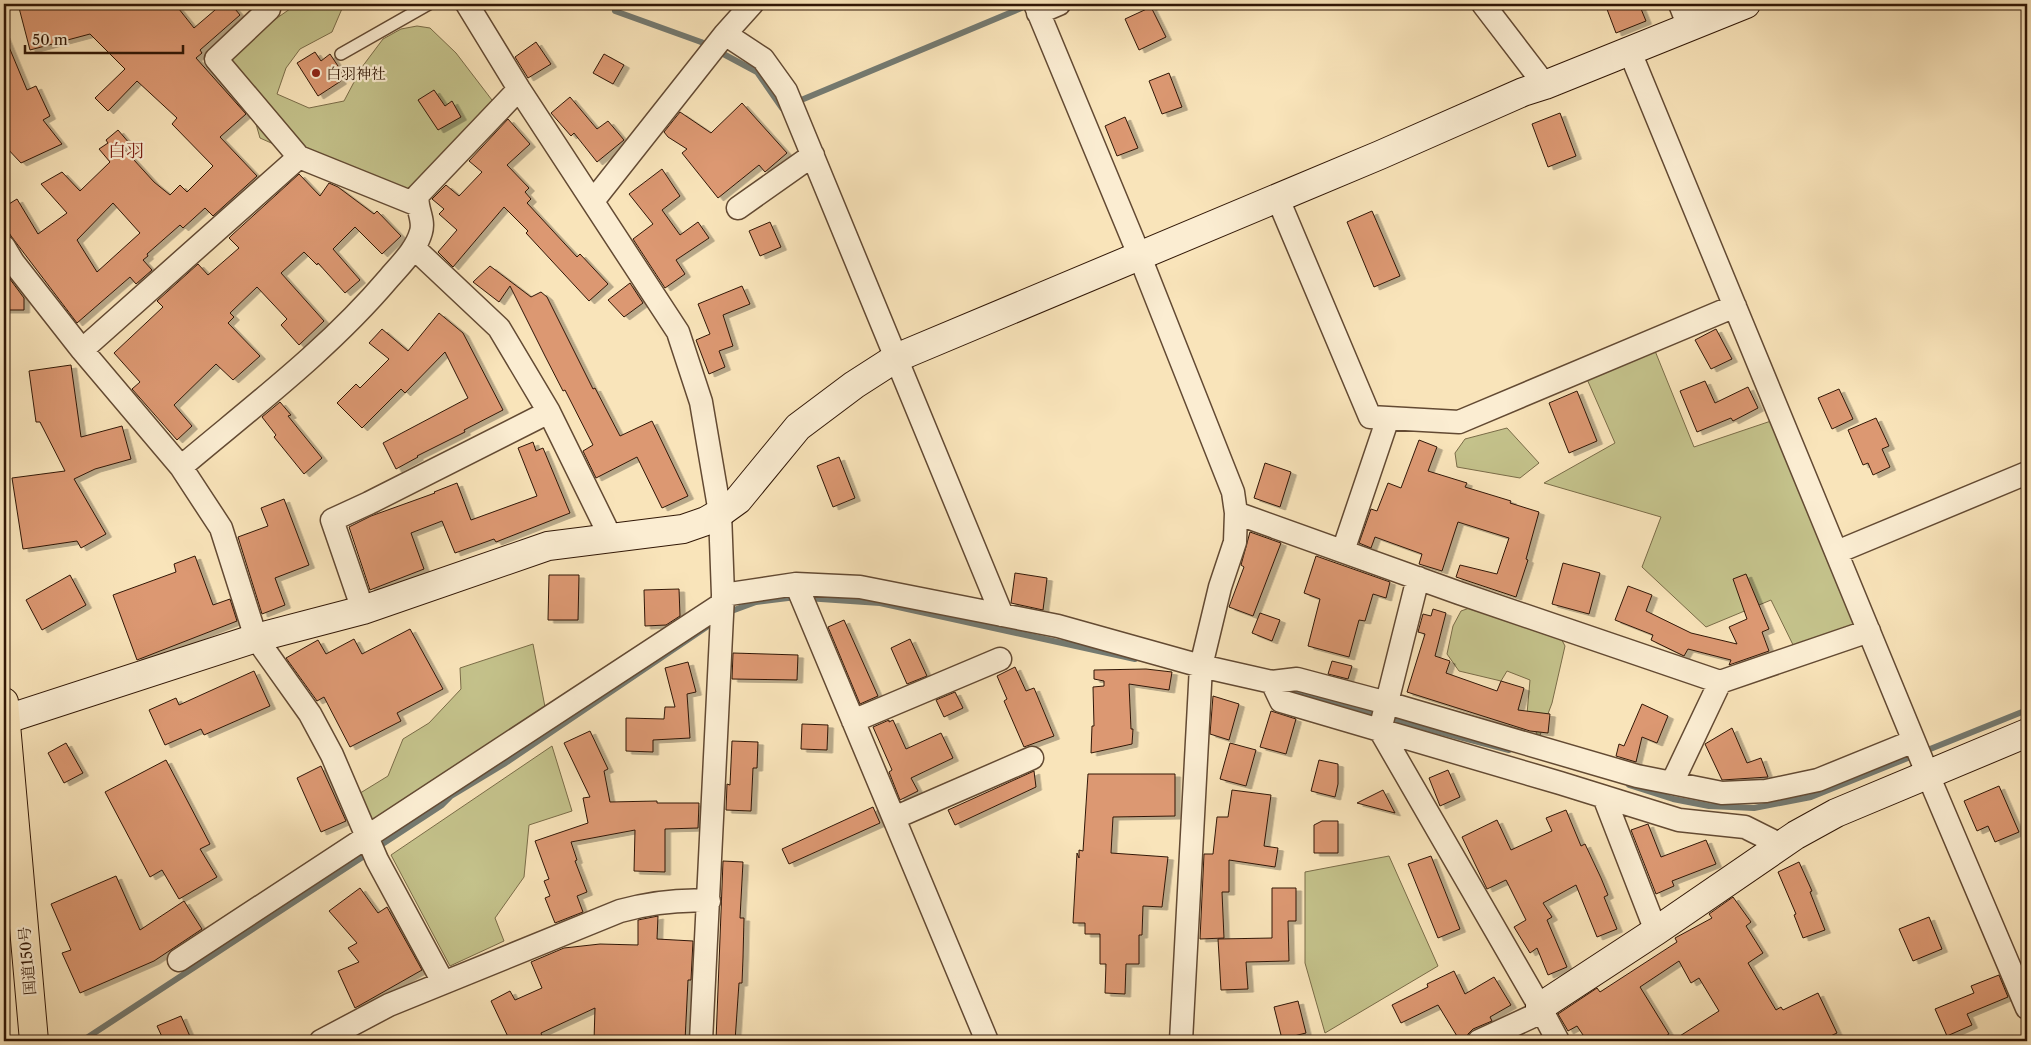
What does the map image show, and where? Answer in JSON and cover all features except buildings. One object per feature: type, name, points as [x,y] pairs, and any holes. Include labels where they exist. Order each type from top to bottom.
[{"type":"highway","name":"国道150号","points":[[4,714],[31,1040]]},
{"type":"street","points":[[266,4],[269,9],[216,59],[299,157],[418,206]]},
{"type":"street","points":[[467,4],[519,89],[678,332],[702,402],[720,513],[722,600],[701,1041]]},
{"type":"street","points":[[593,201],[725,34],[752,4]]},
{"type":"street","points":[[1059,4],[1036,8],[1140,257],[1233,492],[1236,513],[1235,542],[1220,587],[1201,666],[1181,1041]]},
{"type":"street","points":[[1483,4],[1545,85]]},
{"type":"street","points":[[4,714],[256,638],[363,610],[548,546],[682,529],[720,513],[738,500],[798,427],[854,385],[896,358],[1140,257],[1523,92],[1630,52],[1685,15],[1746,4]]},
{"type":"street","points":[[725,34],[763,59],[786,91],[1002,615]]},
{"type":"street","points":[[1630,52],[1928,775],[2027,1008]]},
{"type":"street","points":[[181,467],[335,336],[376,294],[414,248],[422,230],[418,195],[519,89]]},
{"type":"street","points":[[738,208],[813,155]]},
{"type":"street","points":[[82,350],[299,157]]},
{"type":"street","points":[[1278,198],[1370,417],[1459,422],[1735,306]]},
{"type":"street","points":[[4,248],[82,350],[181,467],[221,528],[256,638],[310,714],[332,756],[377,860],[443,982]]},
{"type":"street","points":[[414,248],[499,328],[549,412],[611,538]]},
{"type":"street","points":[[363,610],[332,520],[378,499],[549,412]]},
{"type":"street","points":[[1343,551],[1388,418]]},
{"type":"street","points":[[1837,552],[2027,473]]},
{"type":"street","points":[[1236,513],[1720,682],[1869,631]]},
{"type":"street","points":[[1418,578],[1380,730],[1558,1041]]},
{"type":"street","points":[[796,584],[988,1041]]},
{"type":"street","points":[[179,960],[722,600],[796,584],[860,587],[1058,626],[1201,666],[1272,682],[1297,679],[1386,702],[1637,776],[1722,793],[1766,791],[1818,780],[1914,741]]},
{"type":"street","points":[[853,721],[1000,659]]},
{"type":"street","points":[[1272,682],[1281,700],[1679,820],[1745,827],[1782,845]]},
{"type":"street","points":[[1672,784],[1720,682]]},
{"type":"street","points":[[1479,1041],[1541,1010],[1796,835],[1836,813],[2027,734]]},
{"type":"street","points":[[894,818],[1032,758]]},
{"type":"street","points":[[1604,797],[1656,931]]},
{"type":"street","points":[[320,1041],[389,1005],[620,911],[649,904],[682,900],[709,901]]},
{"type":"lane","points":[[341,54],[430,4]]},
{"type":"shaded area","points":[[297,4],[344,4],[332,32],[300,49],[286,68],[277,94],[309,108],[344,101],[362,67],[383,39],[401,29],[417,26],[430,28],[456,53],[495,104],[408,204],[260,138],[254,117],[232,78],[230,51]]},
{"type":"shaded area","points":[[1651,341],[1694,447],[1771,421],[1863,633],[1798,655],[1771,600],[1706,627],[1642,567],[1661,517],[1544,483],[1615,443],[1583,370]]},
{"type":"shaded area","points":[[1507,428],[1539,463],[1520,478],[1457,467],[1455,453],[1465,439]]},
{"type":"shaded area","points":[[1475,606],[1554,625],[1565,646],[1552,703],[1539,738],[1527,714],[1530,680],[1507,671],[1501,681],[1459,671],[1447,654],[1453,626],[1461,611]]},
{"type":"shaded area","points":[[533,644],[545,707],[373,832],[357,795],[388,776],[403,739],[429,723],[461,689],[460,668]]},
{"type":"shaded area","points":[[552,746],[572,811],[529,825],[524,877],[495,918],[504,941],[450,966],[391,855]]},
{"type":"shaded area","points":[[1389,856],[1438,966],[1325,1033],[1305,963],[1305,872]]},
{"type":"waterway","points":[[622,4],[615,11],[701,42],[757,72],[782,108],[784,107]]},
{"type":"waterway","points":[[794,103],[1031,4]]},
{"type":"waterway","points":[[1697,9],[1710,4]]},
{"type":"waterway","points":[[726,613],[756,602],[796,597]]},
{"type":"waterway","points":[[806,598],[880,603],[1135,659]]},
{"type":"waterway","points":[[82,1041],[442,805],[451,796],[504,764],[708,626]]},
{"type":"waterway","points":[[1296,694],[1509,750]]},
{"type":"waterway","points":[[1629,785],[1673,799],[1709,806],[1754,808],[1811,797],[2027,710]]},
{"type":"place","name":"白羽神社","points":[[316,73]]},
{"type":"district","name":"白羽","points":[[126,151]]}]
